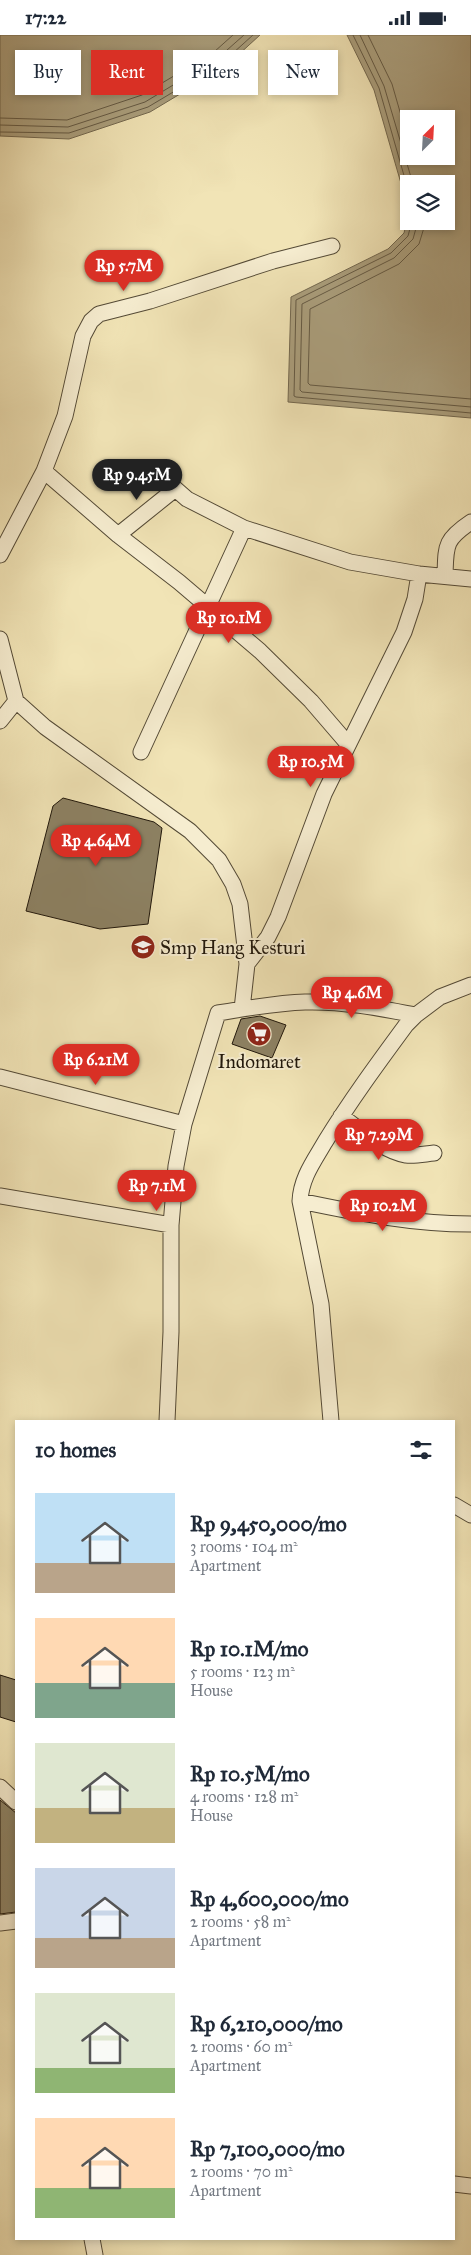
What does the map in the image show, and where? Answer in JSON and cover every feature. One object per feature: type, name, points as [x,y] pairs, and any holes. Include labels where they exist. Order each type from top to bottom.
[{"type":"street","points":[[0,555],[44,471],[65,416],[83,336],[91,321],[100,314],[150,301],[273,261],[332,246]]},
{"type":"street","points":[[44,471],[118,535],[179,582],[267,657],[311,701],[348,744]]},
{"type":"street","points":[[162,478],[174,490],[208,511],[244,528],[350,562],[419,574],[471,579]]},
{"type":"street","points":[[118,535],[174,490]]},
{"type":"street","points":[[445,576],[447,544],[451,538],[471,522]]},
{"type":"street","points":[[142,752],[244,528]]},
{"type":"street","points":[[247,964],[268,937],[278,917],[324,793],[404,632],[415,599],[419,574]]},
{"type":"street","points":[[0,639],[16,701],[45,727],[190,831],[219,860],[233,884],[240,904],[247,964],[242,1009]]},
{"type":"street","points":[[0,721],[16,701]]},
{"type":"street","points":[[331,1420],[321,1304],[300,1201],[300,1191],[307,1172],[341,1116],[406,1025],[440,997],[471,985]]},
{"type":"street","points":[[167,1420],[171,1332],[171,1225],[176,1166],[184,1124],[218,1013],[306,1002],[348,1004],[416,1015]]},
{"type":"street","points":[[0,1077],[184,1124]]},
{"type":"street","points":[[341,1116],[388,1149],[398,1153],[412,1155],[434,1153]]},
{"type":"street","points":[[0,1196],[171,1225]]},
{"type":"street","points":[[300,1201],[371,1216],[424,1223],[471,1224]]},
{"type":"street","points":[[455,1506],[471,1515]]},
{"type":"street","points":[[0,1787],[15,1801]]},
{"type":"street","points":[[0,1923],[15,1921]]},
{"type":"street","points":[[455,2184],[471,2186]]},
{"type":"street","points":[[92,2240],[94,2255]]},
{"type":"water","points":[[0,35],[260,35],[244,50],[173,50],[173,95],[178,95],[150,112],[69,139],[0,136]]},
{"type":"water","points":[[347,35],[471,35],[471,418],[288,402],[291,297],[388,249],[405,230],[455,230],[455,175],[400,175],[400,180],[374,90]]},
{"type":"building","points":[[63,798],[154,822],[162,828],[148,924],[100,929],[26,911],[53,806]]},
{"type":"building","name":"Indomaret","points":[[260,1016],[286,1025],[272,1058],[232,1044],[241,1019]]},
{"type":"building","points":[[0,1675],[15,1680],[15,1722],[0,1717]]},
{"type":"building","points":[[0,1800],[15,1812],[15,1912],[0,1914]]},
{"type":"place","name":"Smp Hang Kesturi","points":[[143,947]]},
{"type":"place","name":"Indomaret","points":[[259,1034]]}]
